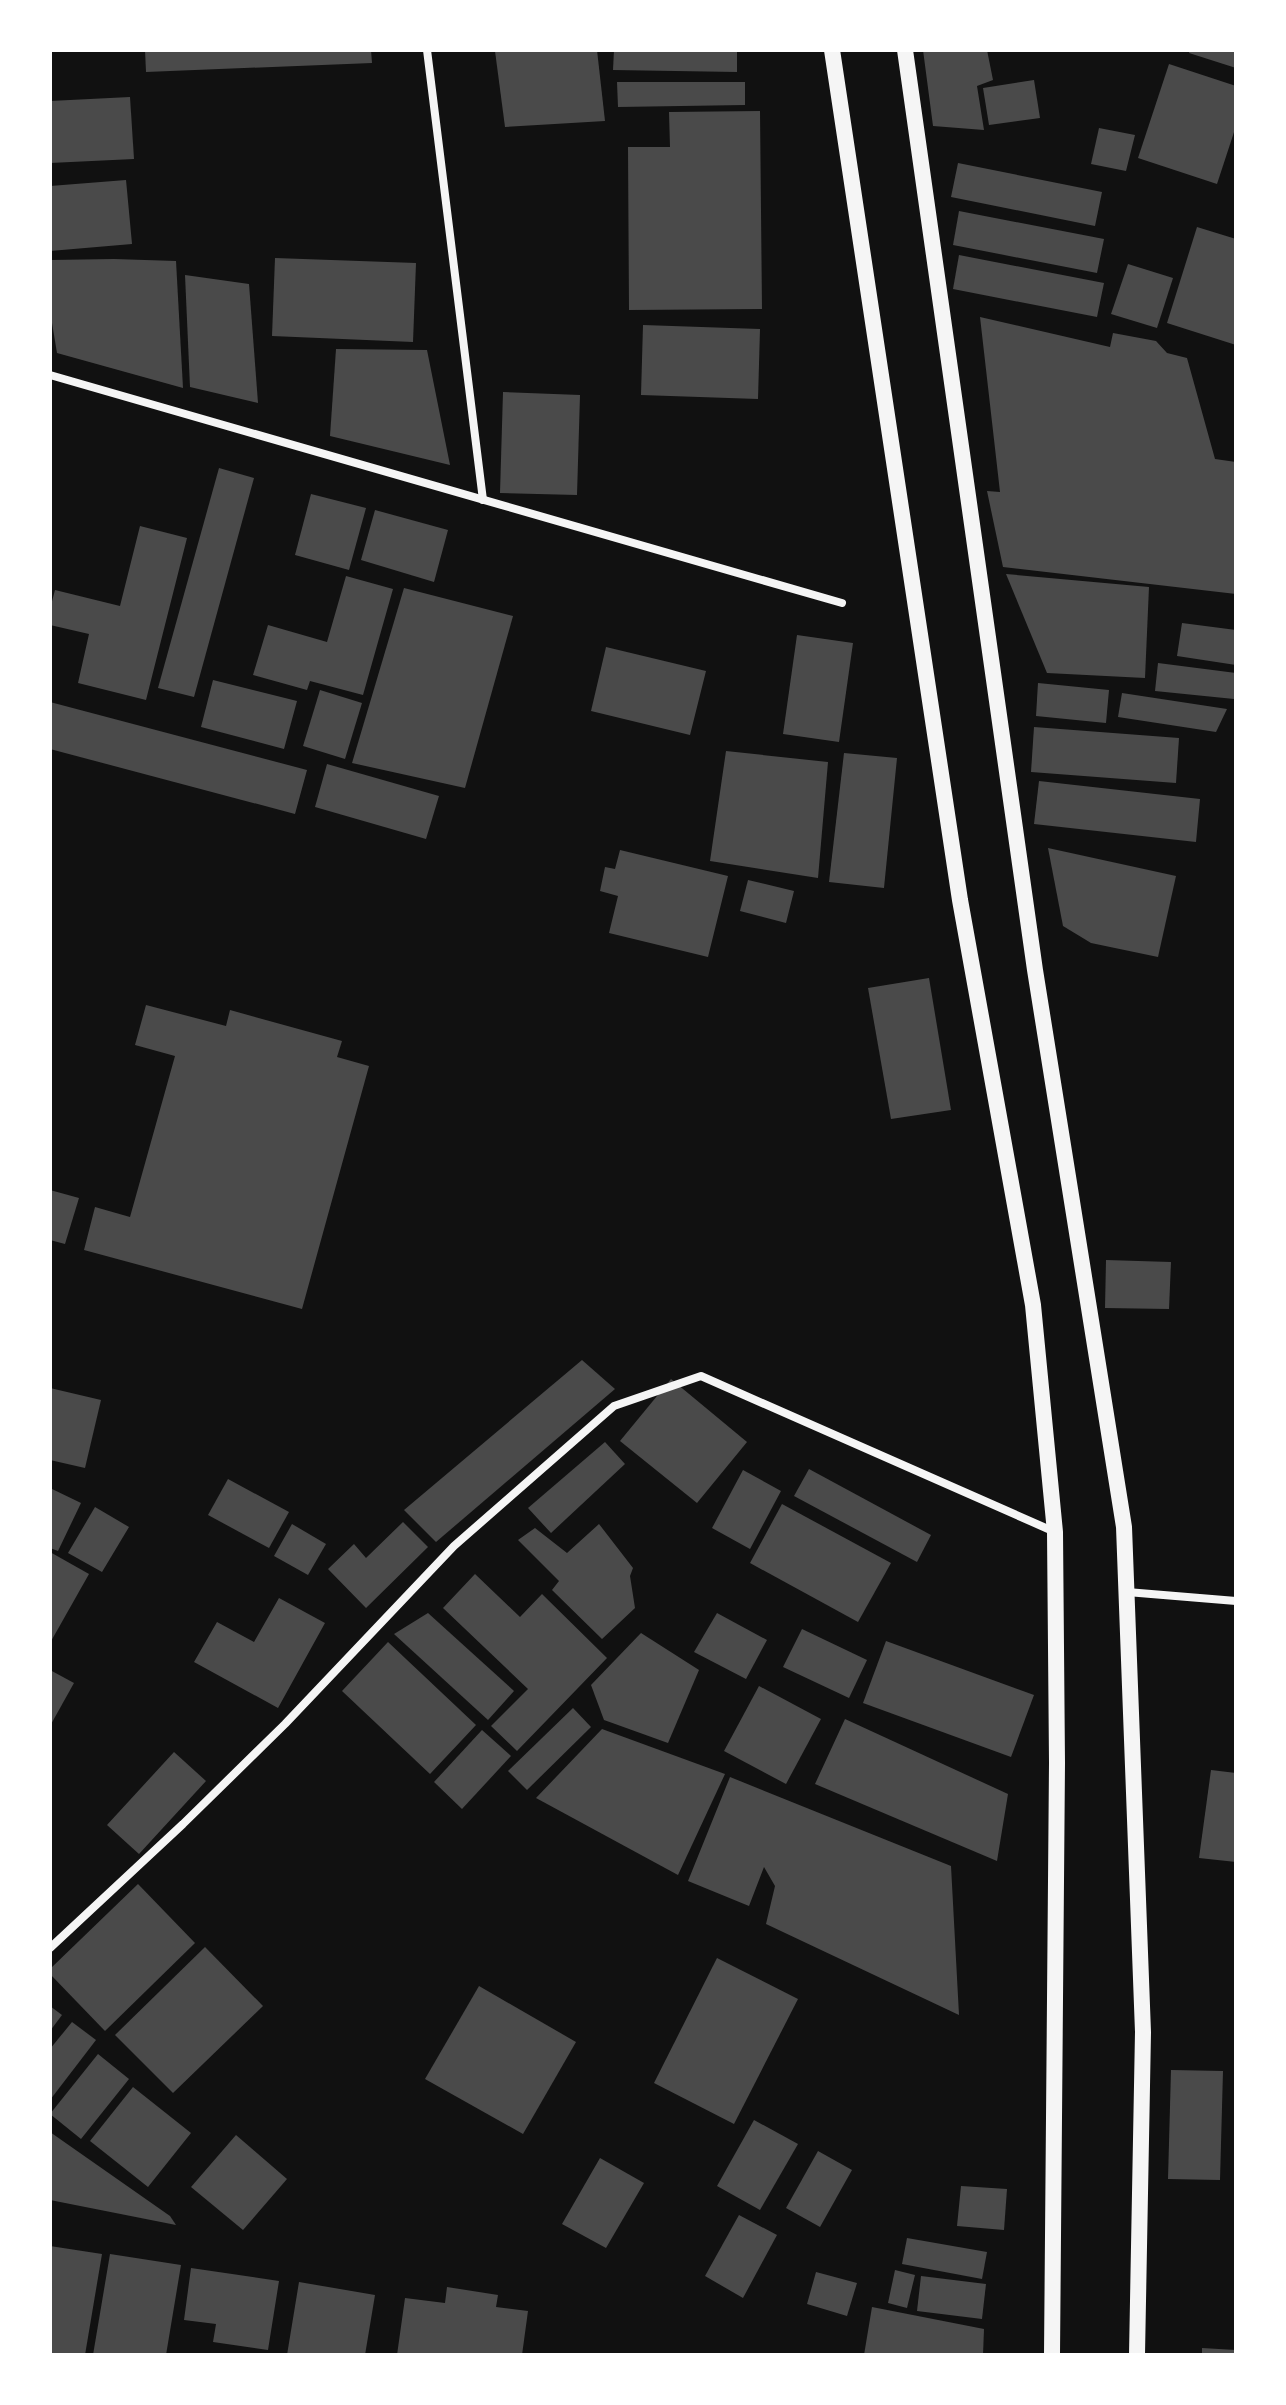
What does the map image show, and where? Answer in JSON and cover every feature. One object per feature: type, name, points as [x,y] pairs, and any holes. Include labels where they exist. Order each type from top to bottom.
[{"type":"main road","points":[[832,50],[960,900],[1033,1305],[1055,1532],[1057,1763],[1052,2355]]},
{"type":"main road","points":[[905,50],[1035,970],[1124,1527],[1143,2032],[1137,2355]]},
{"type":"street","points":[[427,50],[483,500]]},
{"type":"street","points":[[50,375],[842,603]]},
{"type":"street","points":[[50,1948],[285,1724],[454,1546],[614,1406],[701,1376],[1055,1532]]},
{"type":"street","points":[[1127,1592],[1236,1601]]},
{"type":"building","points":[[145,50],[371,50],[372,63],[146,72]]},
{"type":"building","points":[[597,50],[605,121],[505,127],[495,51]]},
{"type":"building","points":[[614,50],[737,50],[737,72],[613,70]]},
{"type":"building","points":[[923,50],[987,50],[993,80],[977,86],[984,130],[933,126]]},
{"type":"building","points":[[1190,50],[1236,50],[1236,68],[1189,53]]},
{"type":"building","points":[[1169,64],[1236,86],[1236,126],[1217,184],[1138,158]]},
{"type":"building","points":[[1034,80],[1040,118],[989,125],[983,88]]},
{"type":"building","points":[[617,82],[745,82],[745,105],[618,107]]},
{"type":"building","points":[[130,97],[134,159],[50,163],[50,101]]},
{"type":"building","points":[[760,111],[762,309],[629,310],[628,147],[670,147],[669,112]]},
{"type":"building","points":[[1099,128],[1135,135],[1126,171],[1091,164]]},
{"type":"building","points":[[958,163],[1102,192],[1095,226],[951,197]]},
{"type":"building","points":[[126,180],[132,244],[50,251],[50,186]]},
{"type":"building","points":[[959,211],[1104,239],[1097,273],[953,245]]},
{"type":"building","points":[[1197,227],[1236,239],[1236,345],[1167,323]]},
{"type":"building","points":[[959,255],[1104,283],[1097,317],[953,289]]},
{"type":"building","points":[[275,258],[416,263],[413,342],[272,336]]},
{"type":"building","points":[[50,260],[176,261],[183,388],[57,353],[50,311]]},
{"type":"building","points":[[1128,264],[1173,278],[1157,328],[1111,314]]},
{"type":"building","points":[[185,275],[249,284],[258,403],[190,387]]},
{"type":"building","points":[[980,317],[1110,347],[1113,333],[1156,341],[1167,353],[1187,358],[1215,459],[1236,462],[1236,594],[1003,567],[987,491],[1000,492]]},
{"type":"building","points":[[643,325],[760,329],[758,399],[641,395]]},
{"type":"building","points":[[336,349],[427,350],[450,465],[330,436]]},
{"type":"building","points":[[503,392],[580,395],[577,495],[500,493]]},
{"type":"building","points":[[219,468],[254,478],[194,697],[158,688]]},
{"type":"building","points":[[311,494],[366,508],[349,570],[295,555]]},
{"type":"building","points":[[375,510],[448,530],[434,582],[361,560]]},
{"type":"building","points":[[140,526],[187,538],[146,700],[78,683],[89,634],[50,625],[55,590],[120,606]]},
{"type":"building","points":[[1006,574],[1149,587],[1145,678],[1047,673]]},
{"type":"building","points":[[346,576],[393,589],[363,695],[310,681],[307,690],[253,675],[268,625],[327,642]]},
{"type":"building","points":[[404,588],[513,616],[465,788],[352,763]]},
{"type":"building","points":[[1182,623],[1236,630],[1236,665],[1177,656]]},
{"type":"building","points":[[797,635],[853,643],[839,742],[783,734]]},
{"type":"building","points":[[606,647],[706,671],[690,735],[591,711]]},
{"type":"building","points":[[1158,663],[1236,673],[1234,699],[1155,691]]},
{"type":"building","points":[[213,680],[297,701],[284,749],[201,727]]},
{"type":"building","points":[[1038,683],[1109,690],[1106,723],[1036,716]]},
{"type":"building","points":[[320,690],[362,703],[345,759],[303,746]]},
{"type":"building","points":[[1122,693],[1227,709],[1216,732],[1118,717]]},
{"type":"building","points":[[50,702],[307,770],[295,814],[50,749]]},
{"type":"building","points":[[1034,727],[1179,738],[1176,783],[1031,772]]},
{"type":"building","points":[[726,751],[828,762],[818,878],[710,861]]},
{"type":"building","points":[[844,753],[897,758],[884,888],[829,882]]},
{"type":"building","points":[[327,764],[439,796],[426,839],[315,807]]},
{"type":"building","points":[[1039,781],[1200,799],[1196,842],[1034,824]]},
{"type":"building","points":[[1048,848],[1176,876],[1158,957],[1091,943],[1063,926]]},
{"type":"building","points":[[620,850],[728,876],[708,957],[609,933],[618,896],[600,891],[605,867],[615,869]]},
{"type":"building","points":[[748,880],[794,891],[786,923],[740,911]]},
{"type":"building","points":[[929,978],[951,1110],[891,1119],[868,988]]},
{"type":"building","points":[[146,1005],[226,1026],[230,1010],[342,1041],[337,1057],[369,1066],[302,1309],[84,1250],[95,1207],[130,1217],[175,1056],[135,1045]]},
{"type":"building","points":[[50,1190],[79,1198],[65,1244],[50,1240]]},
{"type":"building","points":[[1106,1260],[1171,1262],[1169,1309],[1105,1308]]},
{"type":"building","points":[[582,1360],[615,1389],[436,1542],[404,1510]]},
{"type":"building","points":[[671,1379],[747,1442],[697,1503],[620,1441]]},
{"type":"building","points":[[50,1388],[101,1400],[85,1468],[50,1460]]},
{"type":"building","points":[[605,1442],[625,1464],[551,1533],[528,1508]]},
{"type":"building","points":[[809,1469],[931,1535],[917,1562],[794,1496]]},
{"type":"building","points":[[743,1470],[781,1491],[750,1549],[712,1528]]},
{"type":"building","points":[[228,1479],[289,1512],[269,1548],[208,1515]]},
{"type":"building","points":[[50,1488],[81,1503],[58,1551],[50,1548]]},
{"type":"building","points":[[782,1504],[891,1563],[858,1622],[750,1563]]},
{"type":"building","points":[[95,1507],[129,1527],[102,1572],[68,1553]]},
{"type":"building","points":[[403,1522],[428,1547],[366,1608],[328,1569],[354,1544],[366,1558]]},
{"type":"building","points":[[292,1524],[326,1544],[308,1575],[274,1556]]},
{"type":"building","points":[[599,1524],[633,1568],[630,1576],[635,1608],[602,1639],[552,1590],[559,1581],[518,1540],[535,1528],[567,1553]]},
{"type":"building","points":[[50,1552],[89,1574],[50,1643]]},
{"type":"building","points":[[475,1574],[520,1617],[542,1594],[607,1658],[517,1751],[491,1726],[528,1689],[443,1608]]},
{"type":"building","points":[[279,1598],[325,1623],[278,1708],[194,1662],[217,1622],[254,1642]]},
{"type":"building","points":[[428,1613],[514,1691],[488,1720],[394,1634]]},
{"type":"building","points":[[717,1613],[767,1640],[746,1679],[694,1652]]},
{"type":"building","points":[[802,1629],[867,1660],[849,1698],[783,1667]]},
{"type":"building","points":[[641,1633],[699,1670],[668,1743],[604,1720],[591,1685]]},
{"type":"building","points":[[886,1641],[1034,1695],[1011,1757],[863,1703]]},
{"type":"building","points":[[388,1642],[476,1725],[430,1774],[342,1691]]},
{"type":"building","points":[[50,1670],[74,1683],[50,1726]]},
{"type":"building","points":[[759,1686],[821,1719],[786,1784],[724,1751]]},
{"type":"building","points":[[573,1708],[591,1727],[527,1790],[508,1771]]},
{"type":"building","points":[[845,1719],[1008,1794],[997,1861],[815,1784]]},
{"type":"building","points":[[602,1729],[725,1774],[678,1875],[536,1798]]},
{"type":"building","points":[[482,1730],[511,1756],[462,1809],[434,1782]]},
{"type":"building","points":[[174,1752],[206,1781],[139,1854],[107,1825]]},
{"type":"building","points":[[1211,1770],[1236,1773],[1236,1862],[1199,1858]]},
{"type":"building","points":[[730,1777],[951,1866],[959,2015],[766,1924],[775,1886],[764,1867],[749,1906],[688,1881]]},
{"type":"building","points":[[138,1884],[195,1943],[105,2031],[50,1974],[50,1969]]},
{"type":"building","points":[[205,1947],[263,2006],[173,2093],[115,2035]]},
{"type":"building","points":[[717,1958],[798,1999],[734,2124],[654,2083]]},
{"type":"building","points":[[479,1986],[576,2042],[523,2134],[425,2079]]},
{"type":"building","points":[[50,2006],[62,2015],[50,2031]]},
{"type":"building","points":[[72,2022],[96,2040],[50,2100],[50,2049]]},
{"type":"building","points":[[98,2054],[129,2079],[81,2139],[50,2114]]},
{"type":"building","points":[[1171,2070],[1223,2071],[1220,2180],[1168,2179]]},
{"type":"building","points":[[133,2087],[191,2133],[148,2187],[90,2141]]},
{"type":"building","points":[[754,2120],[798,2144],[760,2210],[717,2186]]},
{"type":"building","points":[[50,2132],[170,2216],[176,2225],[50,2200]]},
{"type":"building","points":[[236,2135],[287,2179],[243,2230],[191,2187]]},
{"type":"building","points":[[818,2151],[852,2170],[820,2227],[786,2208]]},
{"type":"building","points":[[600,2158],[644,2183],[606,2248],[562,2224]]},
{"type":"building","points":[[961,2186],[1007,2189],[1004,2230],[957,2226]]},
{"type":"building","points":[[739,2215],[777,2235],[743,2298],[705,2276]]},
{"type":"building","points":[[907,2238],[987,2252],[982,2279],[902,2264]]},
{"type":"building","points":[[50,2246],[102,2254],[85,2355],[50,2355]]},
{"type":"building","points":[[110,2254],[181,2265],[166,2355],[93,2355]]},
{"type":"building","points":[[191,2268],[279,2281],[268,2350],[213,2342],[216,2324],[184,2320]]},
{"type":"building","points":[[895,2270],[915,2275],[907,2308],[888,2303]]},
{"type":"building","points":[[816,2272],[857,2283],[847,2316],[807,2304]]},
{"type":"building","points":[[921,2276],[986,2284],[982,2319],[917,2311]]},
{"type":"building","points":[[299,2282],[375,2295],[365,2355],[287,2355]]},
{"type":"building","points":[[447,2287],[498,2295],[496,2307],[528,2311],[522,2355],[397,2355],[405,2298],[445,2303]]},
{"type":"building","points":[[872,2307],[984,2329],[983,2355],[864,2355]]},
{"type":"building","points":[[1202,2348],[1236,2350],[1236,2355],[1202,2355]]}]
